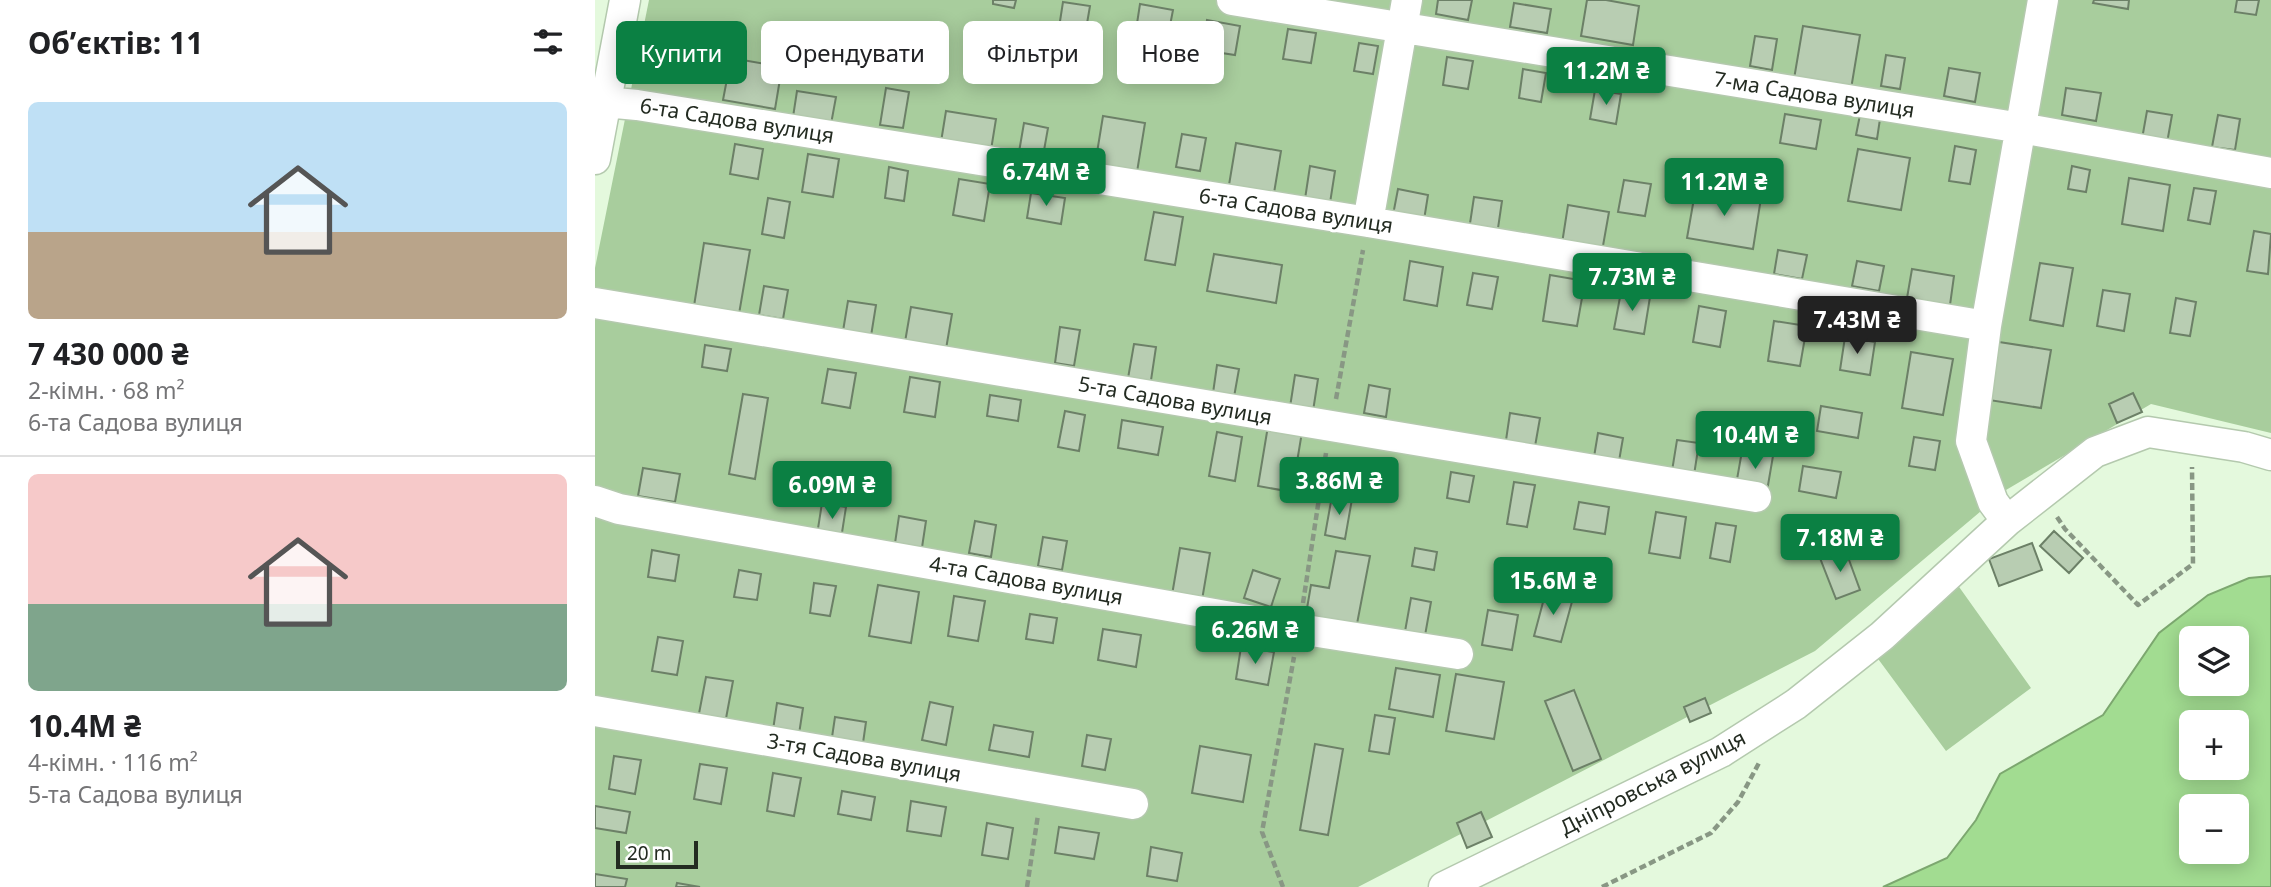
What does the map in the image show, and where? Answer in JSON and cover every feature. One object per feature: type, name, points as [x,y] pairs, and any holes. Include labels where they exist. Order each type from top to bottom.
[{"type":"street","points":[[595,159],[625,0]]},
{"type":"street","name":"7-ма Садова вулиця","points":[[1232,0],[2021,128],[2271,173]]},
{"type":"street","points":[[1368,222],[1407,0]]},
{"type":"street","points":[[2007,521],[1993,502],[1972,441],[1986,326],[2043,0]]},
{"type":"street","name":"6-та Садова вулиця","points":[[605,102],[1368,222],[1986,326]]},
{"type":"street","name":"5-та Садова вулиця","points":[[595,303],[1330,428],[1756,497]]},
{"type":"street","name":"Дніпровська вулиця","points":[[1444,887],[1721,752],[1796,704],[1882,636],[2007,521],[2095,452],[2148,432],[2244,447],[2271,455]]},
{"type":"street","name":"4-та Садова вулиця","points":[[595,501],[633,511],[1299,629],[1458,654]]},
{"type":"street","name":"3-тя Садова вулиця","points":[[595,711],[1133,804]]},
{"type":"path","points":[[1283,887],[1262,832],[1299,629],[1330,428],[1368,222]]},
{"type":"path","points":[[2042,493],[2064,528],[2137,605],[2193,564],[2192,438]]},
{"type":"path","points":[[1602,887],[1711,833],[1738,802],[1759,765],[1767,722]]},
{"type":"path","points":[[1027,887],[1042,789]]},
{"type":"shaded area","points":[[649,0],[2271,0],[2271,433],[2151,404],[2006,490],[1815,651],[1358,887],[595,887],[595,268],[632,84],[747,84],[747,21],[645,21]]},
{"type":"shaded area","points":[[2271,576],[2271,887],[1883,887],[1947,858],[1976,820],[2000,774],[2103,715],[2159,633],[2208,595],[2249,578]]},
{"type":"shaded area","points":[[1957,584],[2031,688],[1946,751],[1873,652]]},
{"type":"building","points":[[993,0],[1016,0],[1014,8],[993,4]]},
{"type":"building","points":[[1438,0],[1472,0],[1468,20],[1436,14]]},
{"type":"building","points":[[1587,0],[1606,0],[1639,6],[1633,45],[1581,36]]},
{"type":"building","points":[[2094,0],[2129,0],[2128,9],[2093,3]]},
{"type":"building","points":[[2237,0],[2259,0],[2256,15],[2235,12]]},
{"type":"building","points":[[1063,2],[1090,6],[1087,21],[1060,21]]},
{"type":"building","points":[[1514,3],[1551,9],[1547,33],[1510,27]]},
{"type":"building","points":[[1140,4],[1173,10],[1171,21],[1137,21]]},
{"type":"building","points":[[1224,23],[1240,26],[1235,55],[1224,53]]},
{"type":"building","points":[[1803,26],[1860,35],[1851,89],[1794,79]]},
{"type":"building","points":[[1288,29],[1316,33],[1311,63],[1283,59]]},
{"type":"building","points":[[1755,36],[1777,39],[1772,70],[1750,66]]},
{"type":"building","points":[[1359,43],[1378,46],[1373,74],[1354,71]]},
{"type":"building","points":[[1886,55],[1905,58],[1900,89],[1881,86]]},
{"type":"building","points":[[1447,57],[1473,61],[1468,89],[1443,85]]},
{"type":"building","points":[[747,61],[761,63],[761,84],[779,84],[775,109],[723,100],[726,84],[747,84]]},
{"type":"building","points":[[1949,68],[1980,73],[1975,102],[1944,96]]},
{"type":"building","points":[[1523,69],[1546,73],[1541,102],[1519,98]]},
{"type":"building","points":[[886,88],[909,92],[903,128],[880,125]]},
{"type":"building","points":[[2066,88],[2101,93],[2096,121],[2062,115]]},
{"type":"building","points":[[1595,90],[1621,94],[1616,124],[1590,119]]},
{"type":"building","points":[[797,91],[836,97],[831,124],[793,117]]},
{"type":"building","points":[[946,111],[996,119],[991,150],[941,142]]},
{"type":"building","points":[[2147,111],[2172,115],[2167,143],[2142,139]]},
{"type":"building","points":[[1785,114],[1821,120],[1816,149],[1780,143]]},
{"type":"building","points":[[1860,115],[1880,119],[1877,139],[1856,135]]},
{"type":"building","points":[[2218,115],[2240,119],[2235,150],[2212,147]]},
{"type":"building","points":[[1103,116],[1145,123],[1137,172],[1095,165]]},
{"type":"building","points":[[1024,123],[1048,128],[1043,156],[1019,152]]},
{"type":"building","points":[[1182,134],[1206,138],[1200,171],[1176,167]]},
{"type":"building","points":[[1236,143],[1281,151],[1274,193],[1229,185]]},
{"type":"building","points":[[735,144],[763,149],[758,179],[730,174]]},
{"type":"building","points":[[1955,146],[1976,150],[1970,184],[1949,181]]},
{"type":"building","points":[[1858,149],[1910,158],[1901,210],[1848,201]]},
{"type":"building","points":[[808,154],[839,159],[833,197],[802,192]]},
{"type":"building","points":[[1310,166],[1335,171],[1330,203],[1305,199]]},
{"type":"building","points":[[2072,166],[2090,170],[2086,192],[2068,189]]},
{"type":"building","points":[[889,167],[908,171],[904,201],[885,198]]},
{"type":"building","points":[[2129,178],[2170,185],[2163,231],[2122,224]]},
{"type":"building","points":[[959,179],[990,184],[984,221],[953,215]]},
{"type":"building","points":[[1624,180],[1651,184],[1645,216],[1618,212]]},
{"type":"building","points":[[1696,187],[1761,198],[1753,249],[1687,238]]},
{"type":"building","points":[[2194,188],[2216,191],[2210,224],[2188,220]]},
{"type":"building","points":[[1398,189],[1428,195],[1424,220],[1393,215]]},
{"type":"building","points":[[1031,193],[1065,198],[1061,224],[1027,218]]},
{"type":"building","points":[[1474,197],[1502,201],[1497,235],[1469,230]]},
{"type":"building","points":[[768,198],[790,202],[784,238],[762,234]]},
{"type":"building","points":[[1568,205],[1609,212],[1601,257],[1561,250]]},
{"type":"building","points":[[1154,212],[1183,217],[1175,265],[1145,260]]},
{"type":"building","points":[[2254,231],[2271,234],[2268,274],[2247,271]]},
{"type":"building","points":[[704,243],[750,250],[739,314],[694,306]]},
{"type":"building","points":[[1778,250],[1807,255],[1802,279],[1774,274]]},
{"type":"building","points":[[1214,254],[1282,265],[1276,303],[1207,291]]},
{"type":"building","points":[[1410,261],[1443,267],[1437,306],[1404,300]]},
{"type":"building","points":[[1857,261],[1884,266],[1879,291],[1852,286]]},
{"type":"building","points":[[2040,263],[2073,268],[2063,326],[2030,320]]},
{"type":"building","points":[[1912,269],[1954,276],[1950,305],[1907,298]]},
{"type":"building","points":[[1473,273],[1498,277],[1492,309],[1467,305]]},
{"type":"building","points":[[1550,275],[1585,281],[1577,326],[1543,321]]},
{"type":"building","points":[[764,286],[788,290],[783,319],[759,315]]},
{"type":"building","points":[[2103,290],[2130,294],[2124,331],[2097,326]]},
{"type":"building","points":[[1621,292],[1650,297],[1644,334],[1614,329]]},
{"type":"building","points":[[2176,298],[2196,302],[2190,336],[2170,333]]},
{"type":"building","points":[[848,301],[876,305],[871,336],[843,331]]},
{"type":"building","points":[[1699,306],[1726,311],[1720,347],[1693,342]]},
{"type":"building","points":[[911,307],[952,314],[946,349],[905,342]]},
{"type":"building","points":[[1774,321],[1807,326],[1800,366],[1768,361]]},
{"type":"building","points":[[1060,327],[1080,330],[1074,366],[1055,363]]},
{"type":"building","points":[[1845,337],[1875,342],[1870,375],[1840,370]]},
{"type":"building","points":[[1999,342],[2051,350],[2041,408],[1989,400]]},
{"type":"building","points":[[1134,344],[1156,347],[1150,387],[1127,384]]},
{"type":"building","points":[[705,345],[731,349],[727,371],[702,367]]},
{"type":"building","points":[[1911,352],[1953,359],[1943,415],[1902,408]]},
{"type":"building","points":[[1217,365],[1239,369],[1234,397],[1213,393]]},
{"type":"building","points":[[828,369],[856,373],[850,408],[822,403]]},
{"type":"building","points":[[1295,375],[1318,379],[1313,411],[1290,407]]},
{"type":"building","points":[[910,377],[940,382],[935,417],[904,412]]},
{"type":"building","points":[[1369,385],[1390,389],[1386,417],[1364,413]]},
{"type":"building","points":[[2133,393],[2142,412],[2117,423],[2109,404]]},
{"type":"building","points":[[743,394],[768,398],[755,479],[729,474]]},
{"type":"building","points":[[990,395],[1021,400],[1018,421],[987,416]]},
{"type":"building","points":[[1821,406],[1862,413],[1858,438],[1817,431]]},
{"type":"building","points":[[1065,411],[1085,415],[1079,451],[1058,447]]},
{"type":"building","points":[[1510,413],[1540,418],[1534,452],[1505,447]]},
{"type":"building","points":[[1122,420],[1163,427],[1158,455],[1118,448]]},
{"type":"building","points":[[1268,426],[1302,432],[1292,492],[1258,486]]},
{"type":"building","points":[[1217,432],[1242,437],[1235,481],[1209,476]]},
{"type":"building","points":[[1598,433],[1623,438],[1619,461],[1594,457]]},
{"type":"building","points":[[1914,437],[1940,441],[1935,470],[1909,466]]},
{"type":"building","points":[[1677,440],[1699,443],[1694,475],[1672,471]]},
{"type":"building","points":[[1742,451],[1773,456],[1767,491],[1736,485]]},
{"type":"building","points":[[1803,466],[1841,472],[1836,498],[1799,491]]},
{"type":"building","points":[[643,468],[680,474],[675,502],[638,496]]},
{"type":"building","points":[[1451,472],[1474,476],[1469,502],[1447,498]]},
{"type":"building","points":[[1514,482],[1535,485],[1527,527],[1507,524]]},
{"type":"building","points":[[1332,496],[1352,499],[1345,539],[1325,535]]},
{"type":"building","points":[[1579,502],[1609,507],[1605,534],[1574,529]]},
{"type":"building","points":[[822,503],[846,507],[841,539],[817,535]]},
{"type":"building","points":[[1656,512],[1686,517],[1680,558],[1649,553]]},
{"type":"building","points":[[899,516],[926,521],[921,554],[894,550]]},
{"type":"building","points":[[975,521],[996,525],[991,557],[969,553]]},
{"type":"building","points":[[1716,523],[1736,526],[1730,562],[1710,558]]},
{"type":"building","points":[[2054,531],[2083,558],[2069,573],[2040,546]]},
{"type":"building","points":[[1043,537],[1067,541],[1062,570],[1038,566]]},
{"type":"building","points":[[2032,543],[2042,570],[1999,586],[1989,559]]},
{"type":"building","points":[[1180,548],[1210,553],[1202,600],[1172,595]]},
{"type":"building","points":[[1415,548],[1437,552],[1434,570],[1412,566]]},
{"type":"building","points":[[1845,549],[1860,590],[1836,599],[1820,558]]},
{"type":"building","points":[[652,550],[679,555],[675,581],[648,577]]},
{"type":"building","points":[[1336,551],[1370,556],[1356,629],[1305,620],[1311,585],[1329,588]]},
{"type":"building","points":[[739,570],[761,574],[757,600],[734,597]]},
{"type":"building","points":[[1253,570],[1280,579],[1271,607],[1244,598]]},
{"type":"building","points":[[814,583],[836,586],[830,616],[810,613]]},
{"type":"building","points":[[878,585],[919,592],[911,643],[869,636]]},
{"type":"building","points":[[1546,591],[1573,598],[1561,642],[1534,636]]},
{"type":"building","points":[[954,596],[985,601],[978,641],[948,636]]},
{"type":"building","points":[[1411,598],[1431,602],[1424,641],[1404,637]]},
{"type":"building","points":[[1488,610],[1518,615],[1512,650],[1482,645]]},
{"type":"building","points":[[1030,614],[1057,618],[1053,643],[1026,639]]},
{"type":"building","points":[[1103,629],[1141,635],[1136,667],[1098,660]]},
{"type":"building","points":[[658,637],[683,641],[677,675],[652,671]]},
{"type":"building","points":[[1241,647],[1274,652],[1268,685],[1236,679]]},
{"type":"building","points":[[1396,668],[1440,675],[1433,717],[1389,709]]},
{"type":"building","points":[[1456,674],[1504,682],[1494,739],[1446,731]]},
{"type":"building","points":[[706,677],[733,681],[724,729],[697,724]]},
{"type":"building","points":[[1574,690],[1601,759],[1573,771],[1545,701]]},
{"type":"building","points":[[1705,698],[1711,713],[1690,722],[1684,707]]},
{"type":"building","points":[[930,702],[953,707],[946,745],[922,740]]},
{"type":"building","points":[[777,703],[803,708],[799,734],[773,730]]},
{"type":"building","points":[[1375,715],[1395,718],[1389,754],[1369,751]]},
{"type":"building","points":[[835,717],[866,722],[862,750],[831,744]]},
{"type":"building","points":[[994,725],[1033,732],[1029,757],[989,750]]},
{"type":"building","points":[[1087,735],[1111,739],[1105,770],[1082,766]]},
{"type":"building","points":[[1315,744],[1343,749],[1328,835],[1300,830]]},
{"type":"building","points":[[1200,746],[1251,755],[1243,802],[1192,793]]},
{"type":"building","points":[[614,756],[641,760],[635,794],[609,789]]},
{"type":"building","points":[[700,764],[727,768],[721,804],[694,799]]},
{"type":"building","points":[[773,773],[801,778],[794,816],[767,811]]},
{"type":"building","points":[[842,791],[875,797],[871,820],[838,814]]},
{"type":"building","points":[[911,801],[946,807],[941,836],[907,831]]},
{"type":"building","points":[[595,806],[630,812],[626,833],[595,828]]},
{"type":"building","points":[[1481,812],[1492,837],[1467,848],[1457,823]]},
{"type":"building","points":[[987,823],[1013,828],[1008,859],[982,855]]},
{"type":"building","points":[[1059,827],[1099,833],[1094,859],[1055,853]]},
{"type":"building","points":[[1151,847],[1182,853],[1177,881],[1147,876]]},
{"type":"building","points":[[595,874],[627,879],[625,887],[595,887]]},
{"type":"building","points":[[677,883],[700,887],[676,887]]}]
